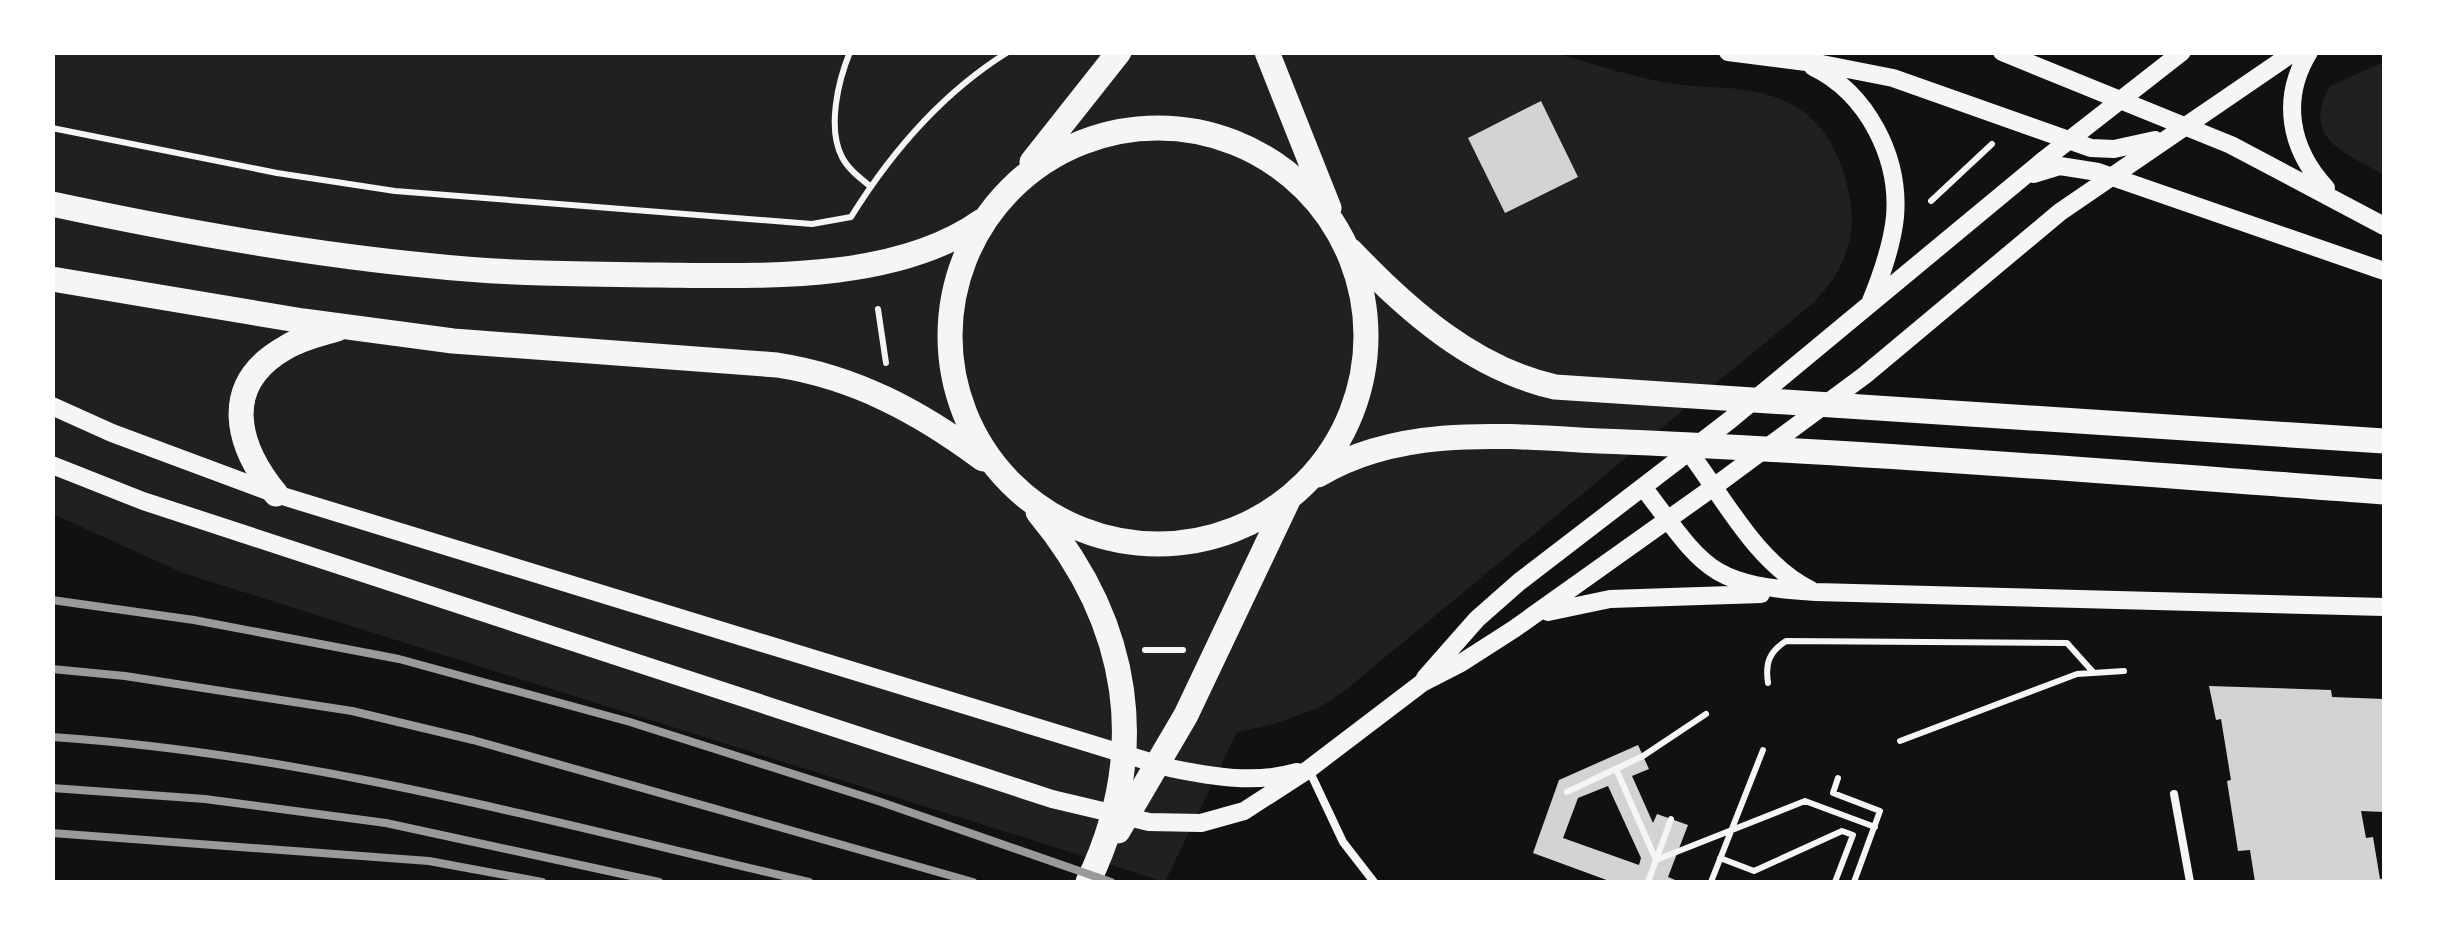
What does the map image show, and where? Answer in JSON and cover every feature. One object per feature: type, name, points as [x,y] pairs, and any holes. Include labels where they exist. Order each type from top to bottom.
[{"type":"main road","points":[[995,468],[966,417],[954,381],[950,343],[956,286],[969,250],[988,216],[1119,52]]},
{"type":"main road","points":[[1088,882],[1186,716],[1296,491],[1341,434],[1362,373],[1364,308],[1342,238],[1267,52]]},
{"type":"main road","points":[[1011,189],[1052,157],[1097,137],[1146,128],[1194,131],[1242,145],[1297,180],[1342,238],[1410,305],[1486,364],[1536,382],[1591,390],[2384,442]]},
{"type":"main road","points":[[52,204],[304,250],[435,266],[593,274],[754,275],[866,265],[934,247],[970,230],[988,216]]},
{"type":"main road","points":[[52,280],[342,327],[471,342],[777,365],[866,388],[901,405],[995,468],[1022,494],[1058,537],[1096,598],[1116,652],[1124,708],[1121,788],[1101,856]]},
{"type":"main road","points":[[276,494],[254,467],[242,437],[241,408],[248,381],[262,363],[288,346],[342,327]]},
{"type":"main road","points":[[1022,494],[1061,521],[1092,534],[1123,542],[1188,542],[1234,530],[1331,467],[1384,448],[1454,438],[1540,438],[1884,456],[2384,492]]},
{"type":"street","points":[[1728,52],[1893,78],[2091,148],[2114,149],[2155,140],[2187,126]]},
{"type":"street","points":[[2002,52],[2187,126],[2337,198],[2384,226]]},
{"type":"street","points":[[1422,683],[1460,637],[1498,601],[1689,452],[2182,52]]},
{"type":"street","points":[[52,465],[143,501],[1091,810],[1148,822],[1213,821],[1244,810],[1309,769],[1422,683],[1529,619],[1844,391],[2060,212],[2294,52]]},
{"type":"street","points":[[2310,52],[2291,104],[2294,136],[2306,163],[2337,198]]},
{"type":"street","points":[[1793,60],[1822,71],[1850,94],[1876,128],[1888,156],[1894,181],[1895,215],[1886,261],[1869,306]]},
{"type":"street","points":[[2022,179],[2060,166],[2112,176],[2384,272]]},
{"type":"street","points":[[52,406],[276,494],[1170,768],[1224,778],[1268,778],[1309,769]]},
{"type":"street","points":[[1689,452],[1774,564],[1816,592]]},
{"type":"street","points":[[1643,487],[1699,560],[1722,576],[1751,586],[1816,592]]},
{"type":"street","points":[[1529,619],[1577,604],[1610,599],[1816,592],[2384,607]]},
{"type":"lane","points":[[1309,769],[1343,842],[1374,882]]},
{"type":"lane","points":[[2174,794],[2190,882]]},
{"type":"path","points":[[850,52],[838,93],[837,144],[848,166],[870,186]]},
{"type":"path","points":[[52,128],[276,174],[394,191],[812,224],[852,217],[901,144],[940,103],[1008,52]]},
{"type":"path","points":[[1930,200],[1988,149],[1998,159]]},
{"type":"path","points":[[878,309],[888,374]]},
{"type":"path","points":[[1768,683],[1767,660],[1786,641],[2068,644],[2093,672]]},
{"type":"path","points":[[1144,650],[1195,650]]},
{"type":"path","points":[[1900,741],[2077,674],[2124,671]]},
{"type":"path","points":[[1568,792],[1644,756],[1706,714]]},
{"type":"path","points":[[1711,882],[1763,750]]},
{"type":"path","points":[[1616,770],[1656,860]]},
{"type":"path","points":[[1838,778],[1833,793],[1880,811],[1854,882]]},
{"type":"path","points":[[1656,860],[1805,800],[1875,827]]},
{"type":"path","points":[[1648,882],[1672,819]]},
{"type":"path","points":[[1720,858],[1754,871],[1842,831],[1853,835],[1835,882]]},
{"type":"shaded area","points":[[53,53],[1556,53],[1659,81],[1751,91],[1790,103],[1818,125],[1837,155],[1849,193],[1852,224],[1840,266],[1813,303],[1348,688],[1321,707],[1237,732],[1165,882],[183,573],[53,514]]},
{"type":"shaded area","points":[[2384,62],[2384,175],[2342,151],[2324,132],[2320,119],[2330,86]]},
{"type":"building","points":[[1541,101],[1578,177],[1505,213],[1468,138]]},
{"type":"building","points":[[2209,686],[2331,690],[2332,697],[2384,699],[2384,812],[2361,811],[2366,838],[2373,837],[2380,879],[2384,878],[2384,882],[2255,882],[2250,850],[2238,851],[2221,719],[2216,720]]},
{"type":"building","points":[[1638,745],[1649,769],[1632,776],[1653,823],[1657,814],[1688,825],[1668,877],[1680,882],[1612,882],[1533,853],[1559,780]],"holes":[[[1608,786],[1641,858],[1639,865],[1563,838],[1578,798]]]},
{"type":"railway","points":[[52,600],[194,620],[399,659],[630,722],[878,801],[1111,882]]},
{"type":"railway","points":[[52,669],[125,676],[352,711],[473,740],[973,882]]},
{"type":"railway","points":[[52,737],[148,746],[339,775],[809,882]]},
{"type":"railway","points":[[52,788],[205,799],[386,823],[659,882]]},
{"type":"railway","points":[[52,833],[429,861],[542,882]]}]
